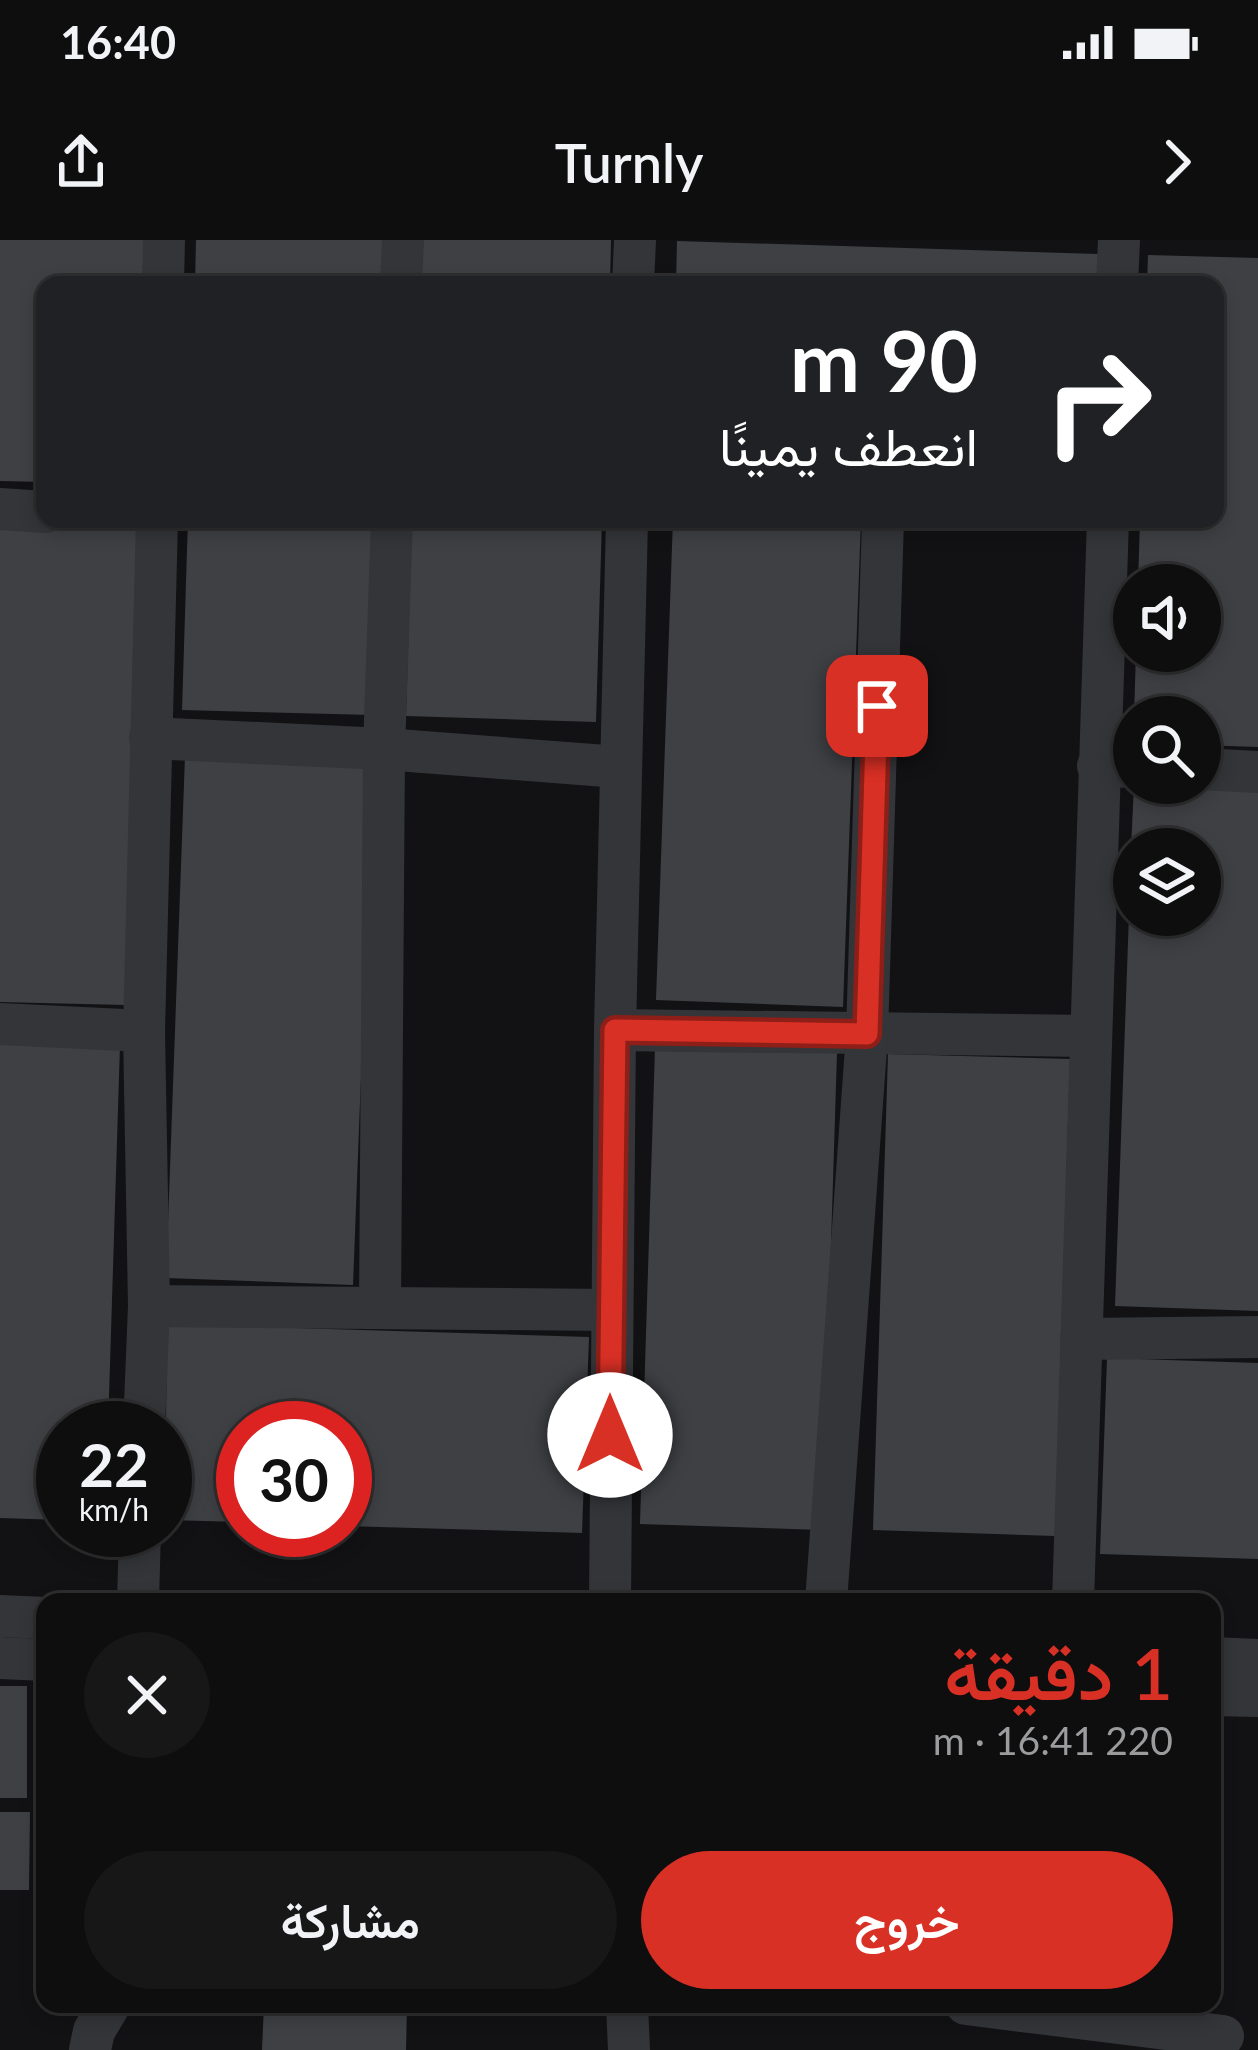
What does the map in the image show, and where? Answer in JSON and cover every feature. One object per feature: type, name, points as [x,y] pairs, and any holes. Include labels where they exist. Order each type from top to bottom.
[{"type":"street","points":[[163,276],[164,240]]},
{"type":"street","points":[[401,276],[403,240]]},
{"type":"street","points":[[633,276],[635,240]]},
{"type":"street","points":[[1118,276],[1119,240]]},
{"type":"street","points":[[0,509],[36,511]]},
{"type":"street","points":[[145,1401],[149,1306],[144,1031],[157,528]]},
{"type":"street","points":[[380,1306],[384,749],[392,528]]},
{"type":"street","points":[[610,1593],[615,1030],[627,528]]},
{"type":"street","points":[[827,1593],[867,1034],[883,528]]},
{"type":"street","points":[[1108,528],[1114,696]]},
{"type":"street","points":[[150,738],[620,766]]},
{"type":"street","points":[[1221,771],[1258,772]]},
{"type":"street","points":[[1073,1593],[1089,1036],[1113,796]]},
{"type":"street","points":[[0,1024],[144,1031]]},
{"type":"street","points":[[615,1030],[1089,1036]]},
{"type":"street","points":[[149,1306],[611,1310]]},
{"type":"street","points":[[1081,1339],[1258,1337]]},
{"type":"street","points":[[138,1593],[139,1557]]},
{"type":"street","points":[[0,1616],[36,1618]]},
{"type":"street","points":[[0,1658],[36,1660]]},
{"type":"street","points":[[1221,1658],[1258,1660]]},
{"type":"street","points":[[1221,1695],[1258,1696]]},
{"type":"street","points":[[90,2050],[102,2013]]},
{"type":"street","points":[[627,2013],[629,2050]]},
{"type":"street","points":[[1031,2013],[1233,2041]]},
{"type":"building","points":[[0,240],[154,240],[152,276],[36,276],[36,482],[0,481]]},
{"type":"building","points":[[196,240],[387,240],[385,276],[195,276]]},
{"type":"building","points":[[421,240],[611,240],[610,276],[419,276]]},
{"type":"building","points":[[677,241],[1098,254],[1097,276],[676,276]]},
{"type":"building","points":[[1148,255],[1258,258],[1258,747],[1221,746],[1221,696],[1135,696],[1135,672],[1221,672],[1221,564],[1139,564],[1140,528],[1224,528],[1224,276],[1147,276]]},
{"type":"building","points":[[0,525],[141,529],[125,1005],[0,1002]]},
{"type":"building","points":[[188,528],[378,528],[372,715],[182,710]]},
{"type":"building","points":[[412,528],[602,528],[596,722],[406,716]]},
{"type":"building","points":[[673,528],[861,528],[843,1007],[656,1000]]},
{"type":"building","points":[[185,756],[373,763],[353,1285],[166,1278]]},
{"type":"building","points":[[1221,788],[1258,789],[1258,1311],[1115,1306],[1128,936],[1221,936],[1221,828],[1132,828],[1133,804],[1221,804]]},
{"type":"building","points":[[0,1041],[120,1045],[109,1401],[36,1401],[36,1519],[0,1518]]},
{"type":"building","points":[[655,1048],[837,1053],[822,1530],[640,1524]]},
{"type":"building","points":[[888,1054],[1070,1059],[1055,1536],[873,1530]]},
{"type":"building","points":[[167,1324],[589,1337],[582,1533],[372,1527],[372,1401],[216,1401],[216,1521],[192,1521],[192,1401],[166,1401]]},
{"type":"building","points":[[1107,1358],[1258,1363],[1258,1559],[1100,1554]]},
{"type":"building","points":[[0,1686],[27,1686],[27,1798],[0,1798]]},
{"type":"building","points":[[0,1812],[30,1812],[29,1890],[0,1890]]},
{"type":"building","points":[[264,2013],[407,2013],[406,2050],[262,2050]]},
{"type":"route","points":[[610,1435],[615,1030],[867,1034],[877,706]]}]
